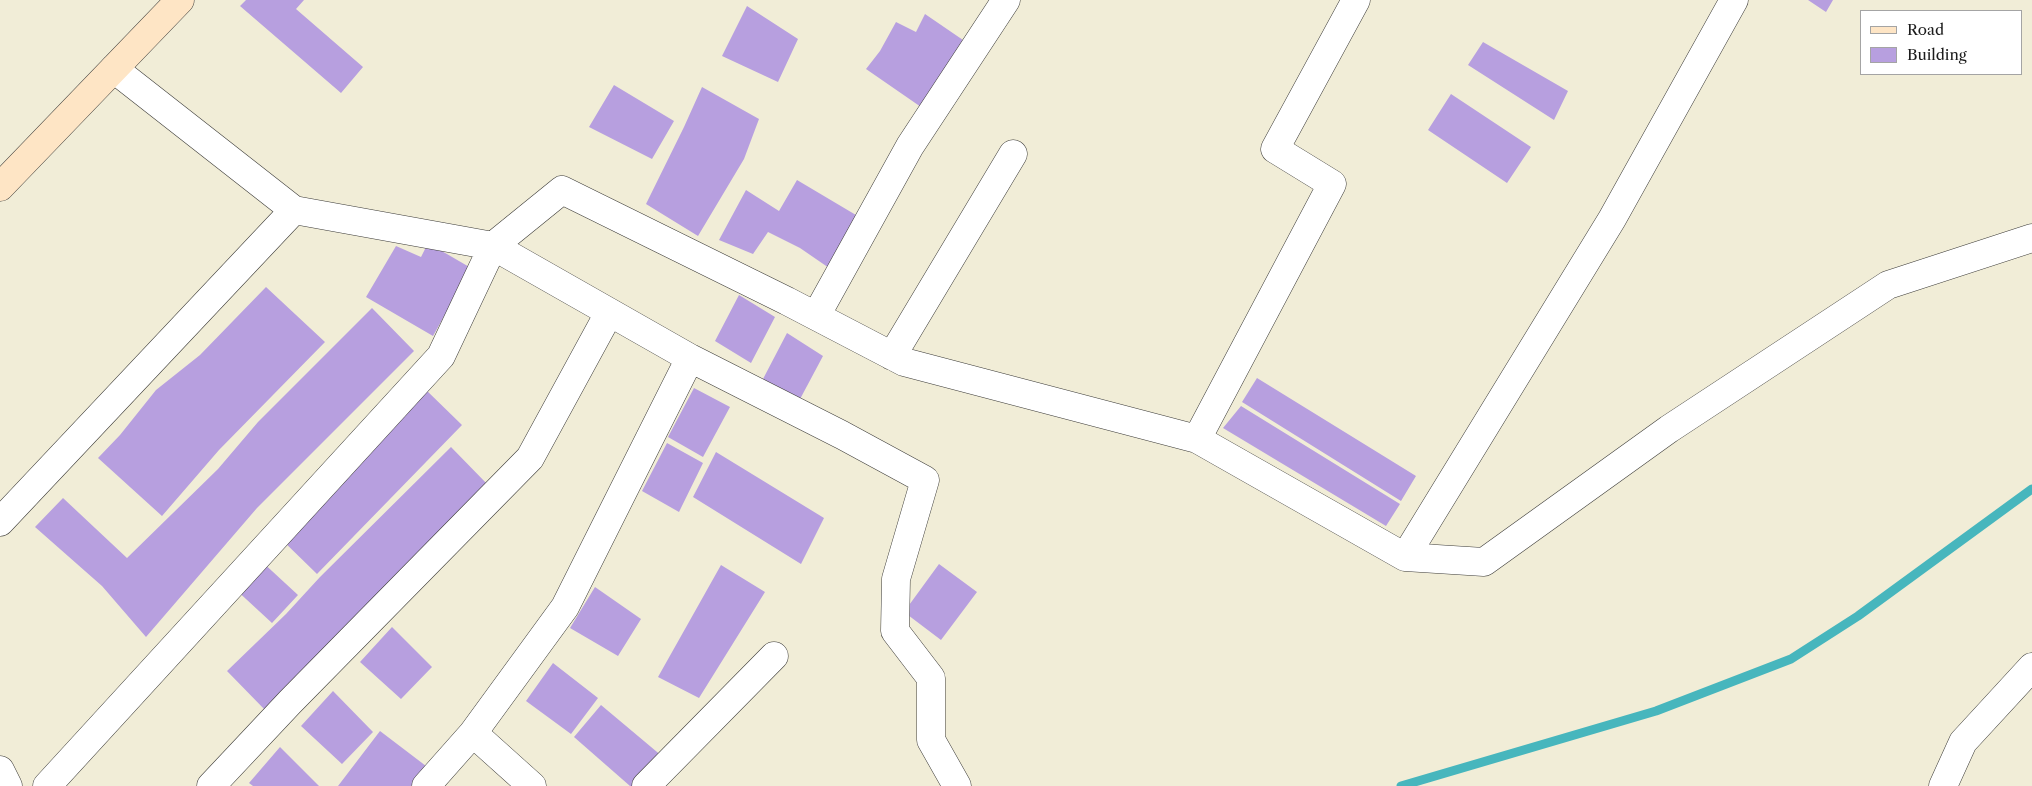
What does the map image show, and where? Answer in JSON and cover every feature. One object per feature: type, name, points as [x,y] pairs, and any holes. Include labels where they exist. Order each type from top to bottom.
[{"type":"street","points":[[0,187],[180,0]]},
{"type":"street","points":[[816,316],[910,146],[1006,0]]},
{"type":"street","points":[[1197,439],[1332,184],[1275,150],[1356,0]]},
{"type":"street","points":[[1406,558],[1612,219],[1734,0]]},
{"type":"street","points":[[114,69],[294,210],[493,246],[690,358],[842,435],[925,480],[896,579],[895,630],[931,678],[931,740],[957,786]]},
{"type":"street","points":[[892,356],[1013,154]]},
{"type":"street","points":[[47,786],[441,356],[493,246],[562,190],[816,316],[904,362],[1197,439],[1406,558],[1484,562],[1670,429],[1888,285],[2032,238]]},
{"type":"street","points":[[0,522],[294,210]]},
{"type":"street","points":[[211,786],[290,702],[530,458],[609,313]]},
{"type":"street","points":[[426,786],[473,733],[564,607],[690,358]]},
{"type":"street","points":[[646,786],[774,656]]},
{"type":"street","points":[[1943,786],[1963,742],[2032,667]]},
{"type":"street","points":[[473,733],[532,786]]},
{"type":"street","points":[[0,770],[8,786]]},
{"type":"building","points":[[246,0],[304,0],[296,9],[363,67],[341,93],[240,6]]},
{"type":"building","points":[[1808,0],[1833,0],[1826,12]]},
{"type":"building","points":[[747,6],[798,39],[778,82],[722,56]]},
{"type":"building","points":[[925,14],[963,40],[921,107],[866,69],[880,51],[896,22],[916,32]]},
{"type":"building","points":[[1483,42],[1568,91],[1554,120],[1468,65]]},
{"type":"building","points":[[614,85],[674,121],[652,159],[589,127]]},
{"type":"building","points":[[702,87],[759,119],[744,159],[698,236],[646,204]]},
{"type":"building","points":[[1451,94],[1531,147],[1507,183],[1428,130]]},
{"type":"building","points":[[797,180],[861,218],[832,270],[800,248],[768,232],[753,254],[719,240],[746,190],[779,211]]},
{"type":"building","points":[[428,243],[471,268],[433,336],[366,297],[396,246],[421,257]]},
{"type":"building","points":[[266,287],[325,342],[219,450],[162,516],[98,458],[120,435],[156,390],[200,355]]},
{"type":"building","points":[[739,295],[775,317],[751,363],[715,341]]},
{"type":"building","points":[[372,308],[414,351],[257,508],[146,637],[102,586],[35,527],[63,498],[127,558],[218,469],[258,422]]},
{"type":"building","points":[[787,333],[823,356],[799,401],[763,379]]},
{"type":"building","points":[[1257,378],[1416,476],[1401,501],[1242,402]]},
{"type":"building","points":[[423,387],[462,425],[317,574],[278,536]]},
{"type":"building","points":[[694,388],[730,407],[703,457],[668,437]]},
{"type":"building","points":[[1241,406],[1400,504],[1386,526],[1223,428]]},
{"type":"building","points":[[667,443],[703,463],[679,512],[642,491]]},
{"type":"building","points":[[451,447],[490,487],[266,711],[227,671]]},
{"type":"building","points":[[716,452],[824,518],[801,564],[693,497]]},
{"type":"building","points":[[259,559],[298,595],[272,623],[233,587]]},
{"type":"building","points":[[939,564],[977,592],[941,640],[904,612]]},
{"type":"building","points":[[721,565],[765,592],[699,698],[658,677]]},
{"type":"building","points":[[595,587],[641,619],[618,656],[570,628]]},
{"type":"building","points":[[392,627],[432,667],[401,699],[360,662]]},
{"type":"building","points":[[553,663],[598,698],[571,734],[526,701]]},
{"type":"building","points":[[333,691],[373,732],[342,764],[301,726]]},
{"type":"building","points":[[601,705],[663,757],[639,786],[630,786],[574,737]]},
{"type":"building","points":[[380,731],[426,766],[411,786],[338,786]]},
{"type":"building","points":[[280,747],[319,786],[253,786],[249,783]]},
{"type":"waterway","points":[[1401,786],[1656,711],[1791,659],[1858,616],[2032,489]]}]
